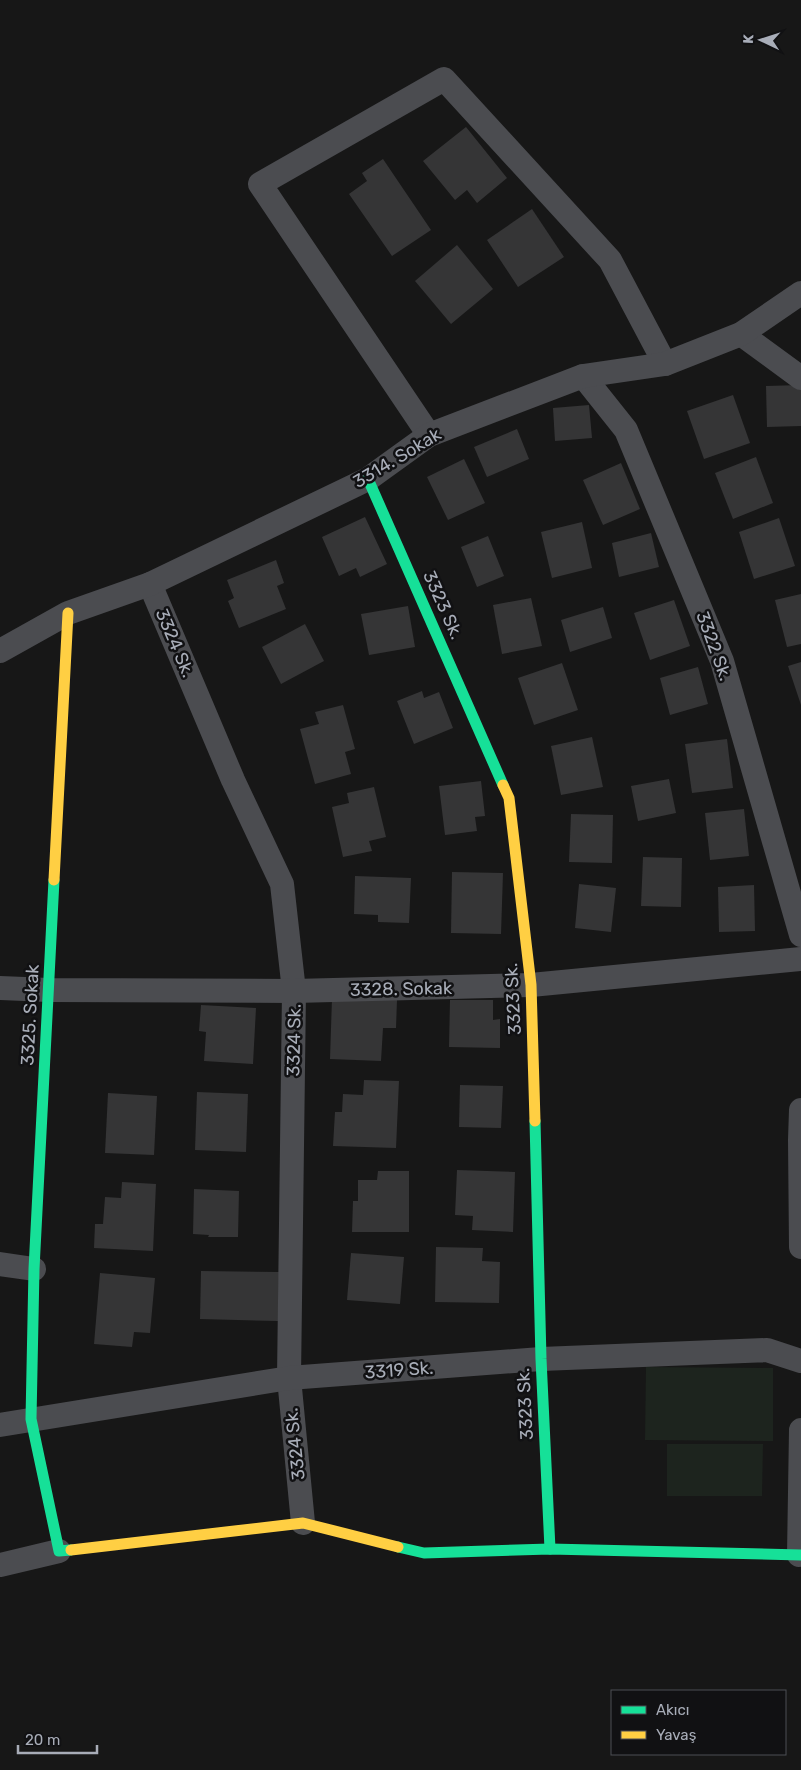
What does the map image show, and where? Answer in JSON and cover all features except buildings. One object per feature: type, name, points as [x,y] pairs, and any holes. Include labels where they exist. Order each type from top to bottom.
[{"type":"street","points":[[429,435],[260,184],[444,79],[610,260],[665,364]]},
{"type":"street","name":"3314. Sokak","points":[[0,651],[68,612],[150,584],[368,479],[429,435],[583,376],[665,364],[741,334],[801,293]]},
{"type":"street","points":[[741,334],[801,378]]},
{"type":"street","name":"3322 Sk.","points":[[583,376],[626,430],[722,661],[801,935]]},
{"type":"street","name":"3323 Sk.","points":[[368,479],[510,798],[531,986],[541,1359],[550,1549]]},
{"type":"street","name":"3324 Sk.","points":[[150,584],[233,780],[282,884],[294,991],[289,1378],[303,1523]]},
{"type":"street","name":"3325. Sokak","points":[[59,1552],[32,1419],[34,1269],[68,612]]},
{"type":"street","name":"3328. Sokak","points":[[0,988],[294,991],[531,986],[801,959]]},
{"type":"street","points":[[801,1110],[801,1248]]},
{"type":"street","points":[[0,1264],[34,1269]]},
{"type":"street","name":"3319 Sk.","points":[[0,1425],[289,1378],[541,1359],[767,1350],[801,1360]]},
{"type":"street","points":[[0,1565],[59,1552],[303,1523],[424,1553],[550,1549],[800,1554],[801,1430]]},
{"type":"shaded area","points":[[646,1367],[773,1368],[773,1441],[645,1440]]},
{"type":"shaded area","points":[[667,1444],[763,1444],[762,1496],[667,1496]]},
{"type":"traffic: fast","points":[[368,479],[503,785]]},
{"type":"traffic: fast","points":[[54,880],[34,1269],[31,1419],[59,1551],[71,1550]]},
{"type":"traffic: fast","points":[[535,1121],[541,1359],[550,1549]]},
{"type":"traffic: fast","points":[[398,1547],[424,1553],[550,1549],[801,1555]]},
{"type":"traffic: slow","points":[[54,880],[68,613]]},
{"type":"traffic: slow","points":[[503,785],[509,798],[531,985],[535,1121]]},
{"type":"traffic: slow","points":[[71,1550],[303,1523],[398,1547]]}]
